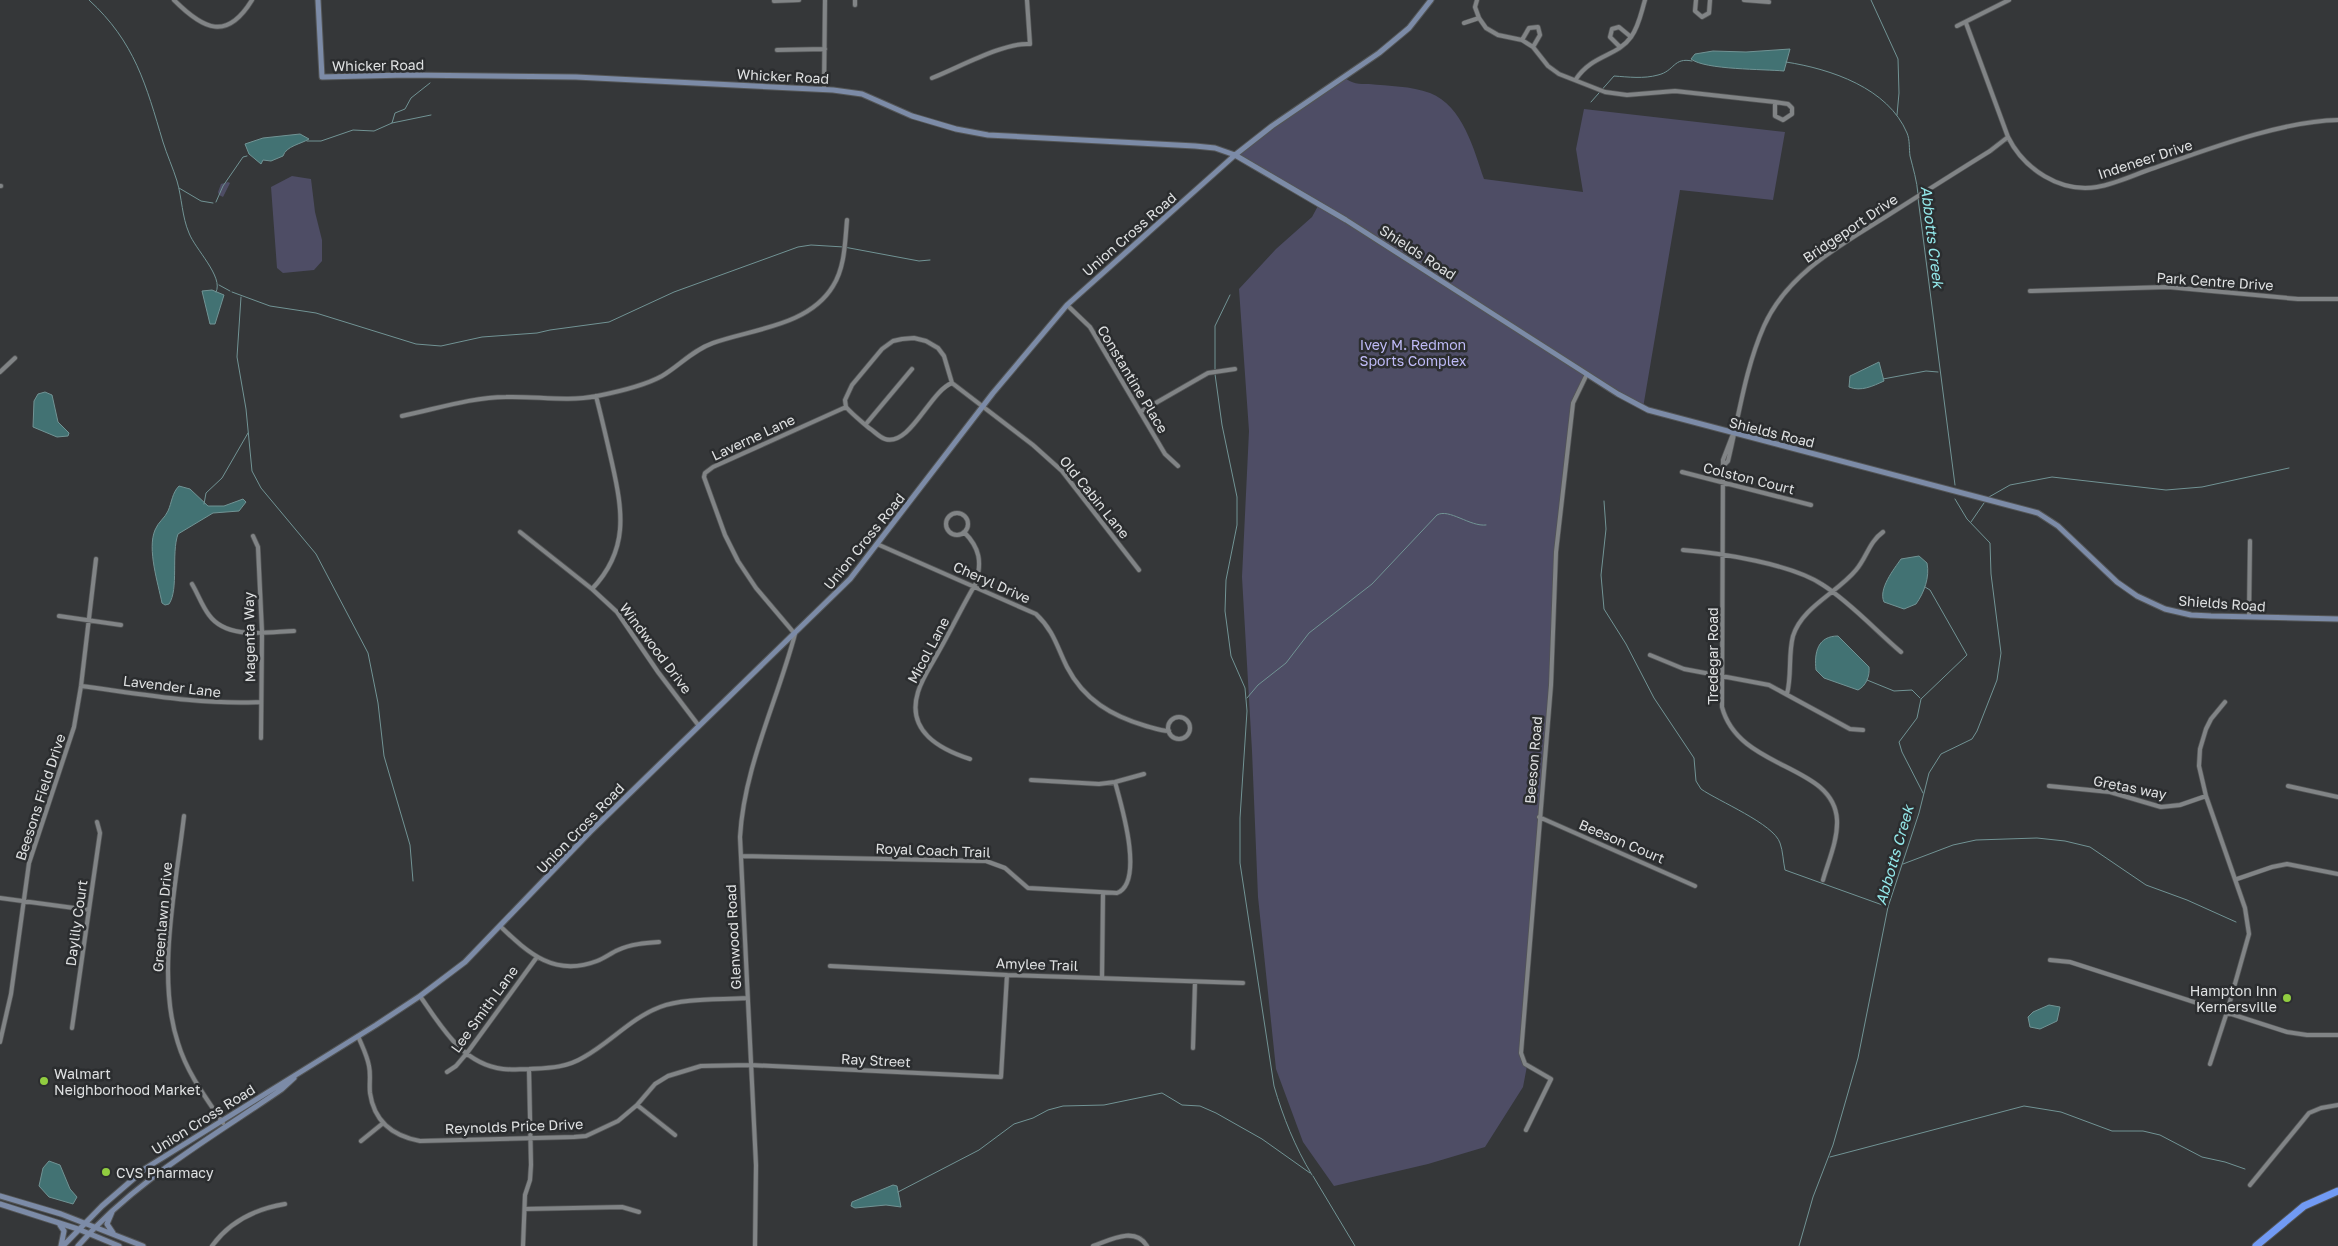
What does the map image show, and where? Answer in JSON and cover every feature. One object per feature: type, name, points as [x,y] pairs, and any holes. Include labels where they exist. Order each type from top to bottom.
[{"type":"highway","points":[[2256,1246],[2304,1206],[2338,1192]]},
{"type":"street","points":[[174,0],[199,22],[216,27],[228,25],[239,19],[252,0]]},
{"type":"street","name":"Whicker Road","points":[[318,0],[322,77],[392,75],[576,77],[824,90],[862,94],[912,116],[956,129],[988,135],[1206,146],[1235,155]]},
{"type":"street","points":[[774,1],[799,0]]},
{"type":"street","points":[[824,90],[825,0]]},
{"type":"street","points":[[932,78],[1003,49],[1030,44],[1027,0]]},
{"type":"street","name":"Union Cross Road","points":[[78,1246],[115,1208],[151,1179],[282,1090],[294,1078],[420,996],[464,962],[590,832],[850,579],[984,406],[1067,305],[1235,155],[1272,126],[1379,53],[1408,28],[1431,0]]},
{"type":"street","points":[[1477,0],[1476,7],[1479,18],[1484,26],[1493,32],[1522,40],[1533,47],[1554,70],[1614,94],[1675,90],[1775,102],[1788,104],[1792,108],[1792,114],[1783,120],[1775,116],[1775,102]]},
{"type":"street","points":[[1576,79],[1596,58],[1620,48],[1631,37],[1638,25],[1645,0]]},
{"type":"street","points":[[1696,0],[1695,11],[1702,17],[1709,13],[1710,0]]},
{"type":"street","points":[[1744,0],[1768,2]]},
{"type":"street","points":[[1957,26],[2009,0]]},
{"type":"street","points":[[1464,23],[1479,18]]},
{"type":"street","name":"Indeneer Drive","points":[[1966,23],[2008,137],[2016,153],[2029,167],[2046,178],[2072,186],[2097,187],[2212,148],[2291,126],[2338,120]]},
{"type":"street","points":[[1522,40],[1529,28],[1538,27],[1540,35],[1533,47]]},
{"type":"street","points":[[1620,48],[1610,37],[1612,29],[1619,27],[1631,37]]},
{"type":"street","points":[[777,50],[825,49]]},
{"type":"street","name":"Bridgeport Drive","points":[[1733,434],[1753,355],[1765,324],[1782,297],[1804,272],[1834,249],[1990,151],[2008,137]]},
{"type":"street","name":"Shields Road","points":[[1235,155],[1346,220],[1587,374],[1648,410],[1733,434],[2028,510],[2058,526],[2110,576],[2151,603],[2175,612],[2191,615],[2338,619]]},
{"type":"street","points":[[402,416],[487,398],[507,397],[560,400],[596,396],[647,382],[661,376],[711,344],[788,321],[813,308],[834,286],[845,252],[847,220]]},
{"type":"street","name":"Park Centre Drive","points":[[2030,291],[2168,287],[2298,299],[2338,298]]},
{"type":"street","name":"Constantine Place","points":[[1067,305],[1090,327],[1164,454],[1178,466]]},
{"type":"street","points":[[914,338],[926,341],[938,348],[948,364],[952,383],[937,394],[900,438],[885,439],[866,424],[846,407],[847,395],[866,367],[882,349],[893,341],[914,338]]},
{"type":"street","points":[[0,372],[15,358]]},
{"type":"street","points":[[866,424],[912,369]]},
{"type":"street","points":[[1140,412],[1208,373],[1236,369]]},
{"type":"street","name":"Beeson Road","points":[[1526,1130],[1551,1080],[1525,1064],[1521,1053],[1551,685],[1556,552],[1573,403],[1587,374]]},
{"type":"street","name":"Old Cabin Lane","points":[[952,383],[984,406],[1062,471],[1139,570]]},
{"type":"street","points":[[592,589],[608,566],[617,548],[622,514],[596,396]]},
{"type":"street","name":"Laverne Lane","points":[[795,634],[756,588],[738,561],[712,503],[704,475],[713,467],[846,407]]},
{"type":"street","name":"Tredegar Road","points":[[1733,434],[1728,461],[1724,465],[1723,482],[1722,707],[1734,733],[1751,748],[1816,783],[1827,793],[1833,802],[1837,827],[1823,880]]},
{"type":"street","name":"Colston Court","points":[[1682,472],[1811,505]]},
{"type":"street","points":[[958,513],[967,519],[968,526],[964,532],[958,535],[948,530],[946,524],[951,515],[958,513]]},
{"type":"street","name":"Windwood Drive","points":[[520,532],[592,589],[617,612],[658,672],[699,726]]},
{"type":"street","name":"Micol Lane","points":[[964,532],[973,541],[980,558],[980,568],[974,586],[919,690],[916,702],[920,726],[930,740],[946,751],[970,759]]},
{"type":"street","points":[[1787,694],[1791,648],[1798,625],[1805,615],[1834,592],[1858,568],[1870,545],[1882,532]]},
{"type":"street","name":"Magenta Way","points":[[253,536],[258,548],[262,632],[261,738]]},
{"type":"street","points":[[2249,617],[2250,541]]},
{"type":"street","name":"Cheryl Drive","points":[[877,544],[1036,614],[1051,630],[1067,668],[1078,685],[1095,703],[1129,721],[1168,731]]},
{"type":"street","points":[[1683,550],[1723,554],[1812,578],[1834,592],[1901,652]]},
{"type":"street","name":"Beesons Field Drive","points":[[0,1042],[10,994],[29,863],[70,744],[81,686],[96,559]]},
{"type":"street","points":[[192,584],[208,615],[226,629],[241,632],[294,631]]},
{"type":"street","points":[[59,616],[121,625]]},
{"type":"street","name":"Glenwood Road","points":[[755,1246],[756,1165],[747,998],[741,820],[747,786],[795,634]]},
{"type":"street","points":[[1650,655],[1676,666],[1769,685],[1850,729],[1863,730]]},
{"type":"street","name":"Lavender Lane","points":[[81,686],[192,702],[226,704],[261,702]]},
{"type":"street","points":[[2210,1064],[2228,1012],[2249,934],[2245,908],[2237,879],[2200,775],[2200,749],[2211,720],[2224,702]]},
{"type":"street","points":[[1176,717],[1183,718],[1189,722],[1190,730],[1183,738],[1173,737],[1168,731],[1170,721],[1176,717]]},
{"type":"street","points":[[1031,780],[1099,784],[1115,782],[1144,774]]},
{"type":"street","name":"Royal Coach Trail","points":[[741,856],[986,861],[1005,868],[1028,888],[1103,893],[1123,891],[1127,884],[1129,870],[1128,834],[1115,782]]},
{"type":"street","name":"Gretas way","points":[[2049,786],[2110,792],[2161,807],[2180,805],[2206,796]]},
{"type":"street","points":[[2288,786],[2338,796]]},
{"type":"street","name":"Greenlawn Drive","points":[[184,816],[167,979],[173,1027],[186,1063],[198,1087],[226,1127]]},
{"type":"street","name":"Beeson Court","points":[[1539,817],[1695,886]]},
{"type":"street","name":"Daylily Court","points":[[72,1028],[100,833],[97,822]]},
{"type":"street","points":[[2237,879],[2287,864],[2338,874]]},
{"type":"street","points":[[1102,978],[1103,893]]},
{"type":"street","points":[[0,898],[89,910]]},
{"type":"street","points":[[500,926],[522,948],[537,957],[557,964],[584,964],[630,946],[659,942]]},
{"type":"street","name":"Lee Smith Lane","points":[[448,1072],[467,1053],[537,957]]},
{"type":"street","points":[[2050,960],[2070,962],[2296,1034],[2338,1035]]},
{"type":"street","name":"Amylee Trail","points":[[830,966],[1007,975],[1243,983]]},
{"type":"street","name":"Ray Street","points":[[750,1065],[1001,1077],[1007,975]]},
{"type":"street","points":[[1193,1048],[1195,982]]},
{"type":"street","points":[[420,996],[448,1036],[467,1053],[477,1061],[492,1067],[508,1070],[556,1068],[578,1060],[640,1017],[668,1004],[747,998]]},
{"type":"street","points":[[358,1036],[368,1062],[371,1101],[382,1124],[361,1141]]},
{"type":"street","name":"Reynolds Price Drive","points":[[382,1124],[400,1136],[420,1141],[586,1136],[618,1121],[637,1105],[654,1084],[678,1072],[701,1066],[750,1065]]},
{"type":"street","points":[[523,1246],[525,1209],[531,1165],[529,1069]]},
{"type":"street","name":"Union Cross Road","points":[[62,1246],[108,1200],[142,1171],[283,1082],[294,1078]]},
{"type":"street","points":[[637,1105],[675,1135]]},
{"type":"street","points":[[2250,1184],[2310,1113],[2321,1108],[2338,1105]]},
{"type":"street","points":[[0,1196],[84,1223],[143,1246]]},
{"type":"street","points":[[0,1204],[78,1229],[119,1246]]},
{"type":"street","points":[[212,1246],[224,1231],[239,1220],[259,1210],[286,1204]]},
{"type":"street","points":[[525,1209],[622,1207],[639,1212]]},
{"type":"street","points":[[115,1208],[108,1224],[111,1232],[118,1236]]},
{"type":"street","points":[[48,1219],[64,1228],[62,1246]]},
{"type":"street","points":[[1093,1246],[1132,1234],[1139,1237],[1146,1246]]},
{"type":"green space","name":"Ivey M. Redmon Sports Complex","points":[[1344,77],[1356,83],[1415,89],[1430,93],[1441,99],[1451,108],[1466,130],[1484,179],[1583,192],[1576,149],[1584,109],[1785,132],[1773,200],[1680,190],[1643,408],[1587,374],[1573,403],[1556,552],[1551,685],[1521,1053],[1527,1066],[1523,1087],[1485,1147],[1428,1164],[1334,1186],[1303,1142],[1276,1069],[1258,897],[1242,577],[1249,431],[1239,289],[1276,249],[1312,217],[1319,204],[1235,155]]},
{"type":"green space","points":[[292,176],[311,179],[315,212],[322,240],[322,261],[314,270],[283,273],[277,268],[271,187]]},
{"type":"green space","points":[[230,183],[223,197],[219,195],[218,192],[221,184]]},
{"type":"shaded area","points":[[1790,49],[1784,71],[1721,67],[1698,63],[1691,59],[1695,54],[1713,51],[1746,52]]},
{"type":"shaded area","points":[[300,134],[309,139],[290,148],[283,156],[271,161],[263,160],[261,164],[249,154],[245,144],[263,138]]},
{"type":"shaded area","points":[[212,290],[224,295],[215,324],[210,324],[202,291]]},
{"type":"shaded area","points":[[1879,362],[1884,381],[1862,389],[1849,387],[1850,376]]},
{"type":"shaded area","points":[[45,392],[52,395],[58,422],[69,433],[68,436],[57,437],[33,427],[34,401],[38,394]]},
{"type":"shaded area","points":[[179,486],[190,489],[208,506],[224,506],[243,499],[246,502],[239,511],[213,513],[178,534],[175,551],[174,590],[169,604],[165,605],[162,603],[154,566],[153,538],[156,527],[167,513],[173,495]]},
{"type":"shaded area","points":[[1919,556],[1927,563],[1928,574],[1922,595],[1916,604],[1904,609],[1884,602],[1883,591],[1885,585],[1901,559]]},
{"type":"shaded area","points":[[1838,636],[1869,667],[1867,680],[1858,690],[1824,678],[1816,670],[1816,657],[1819,646],[1826,639]]},
{"type":"shaded area","points":[[2049,1005],[2060,1007],[2057,1021],[2040,1029],[2030,1027],[2028,1017],[2033,1012]]},
{"type":"shaded area","points":[[49,1161],[60,1165],[70,1189],[77,1197],[73,1204],[49,1197],[39,1186],[43,1168]]},
{"type":"shaded area","points":[[893,1185],[897,1186],[901,1207],[886,1205],[855,1208],[851,1206],[852,1202]]},
{"type":"waterway","points":[[89,0],[118,32],[137,65],[177,181],[187,227],[192,240],[213,271],[216,279],[216,292]]},
{"type":"waterway","name":"Abbotts Creek","points":[[1871,0],[1898,59],[1899,93],[1897,115]]},
{"type":"waterway","points":[[1591,102],[1614,76],[1653,76],[1668,71],[1681,61],[1692,61]]},
{"type":"waterway","points":[[1786,62],[1821,70],[1856,83],[1886,104],[1898,117],[1907,133],[1918,194]]},
{"type":"waterway","points":[[307,141],[321,141],[353,130],[374,131],[392,123],[395,113],[405,109],[411,98],[430,83]]},
{"type":"waterway","points":[[392,123],[431,115]]},
{"type":"waterway","points":[[216,202],[223,186],[243,157],[247,156]]},
{"type":"waterway","points":[[179,188],[201,201],[213,203]]},
{"type":"waterway","name":"Abbotts Creek","points":[[1918,198],[1955,485]]},
{"type":"waterway","points":[[232,292],[270,306],[316,313],[416,344],[441,346],[482,337],[537,333],[609,322],[674,292],[798,247],[811,245],[844,247],[919,261],[930,260]]},
{"type":"waterway","points":[[219,285],[230,291]]},
{"type":"waterway","points":[[1215,370],[1215,326],[1230,295]]},
{"type":"waterway","points":[[241,297],[237,357],[246,409],[252,471],[261,488],[316,554],[368,653],[378,703],[384,756],[410,845],[413,881]]},
{"type":"waterway","points":[[1883,379],[1926,371],[1938,372]]},
{"type":"waterway","points":[[1215,374],[1222,425],[1237,497],[1237,525],[1226,580],[1225,611],[1231,656],[1245,688],[1247,711],[1240,818],[1240,863],[1274,1086],[1290,1132],[1312,1175]]},
{"type":"waterway","points":[[204,504],[206,493],[222,478],[248,433]]},
{"type":"waterway","points":[[1989,497],[2010,485],[2052,477],[2166,490],[2202,487],[2289,468]]},
{"type":"waterway","name":"Abbotts Creek","points":[[1799,1246],[1813,1197],[1833,1145],[1858,1058],[1888,907],[1919,813],[1929,773],[1941,754],[1972,739],[1997,680],[2001,653],[1991,574],[1990,543],[1967,519],[1955,499]]},
{"type":"waterway","points":[[1604,501],[1606,529],[1601,575],[1604,609],[1626,644],[1654,698],[1694,758],[1696,781],[1701,789],[1768,828],[1780,843],[1785,870],[1888,907]]},
{"type":"waterway","points":[[1971,522],[1984,503]]},
{"type":"waterway","points":[[1247,698],[1258,685],[1286,663],[1309,633],[1372,584],[1437,515],[1447,514],[1480,525],[1486,525]]},
{"type":"waterway","points":[[1923,793],[1902,752],[1899,742],[1917,718],[1921,699],[1967,655],[1930,590],[1925,587]]},
{"type":"waterway","points":[[1867,680],[1894,691],[1912,690],[1920,698]]},
{"type":"waterway","points":[[1903,864],[1953,845],[1976,840],[2037,838],[2065,841],[2090,847],[2146,885],[2187,900],[2236,922]]},
{"type":"waterway","points":[[898,1192],[979,1150],[1014,1124],[1033,1118],[1048,1110],[1063,1106],[1104,1105],[1162,1093],[1182,1105],[1200,1106],[1216,1113],[1262,1139],[1310,1173]]},
{"type":"waterway","points":[[1830,1157],[2024,1106],[2061,1112],[2112,1131],[2143,1131],[2160,1135],[2202,1157],[2245,1169]]},
{"type":"waterway","points":[[1313,1176],[1355,1246]]},
{"type":"place","name":"Hampton Inn Kernersville","points":[[2287,998]]},
{"type":"place","name":"Walmart Neighborhood Market","points":[[44,1081]]},
{"type":"place","name":"CVS Pharmacy","points":[[106,1172]]}]
